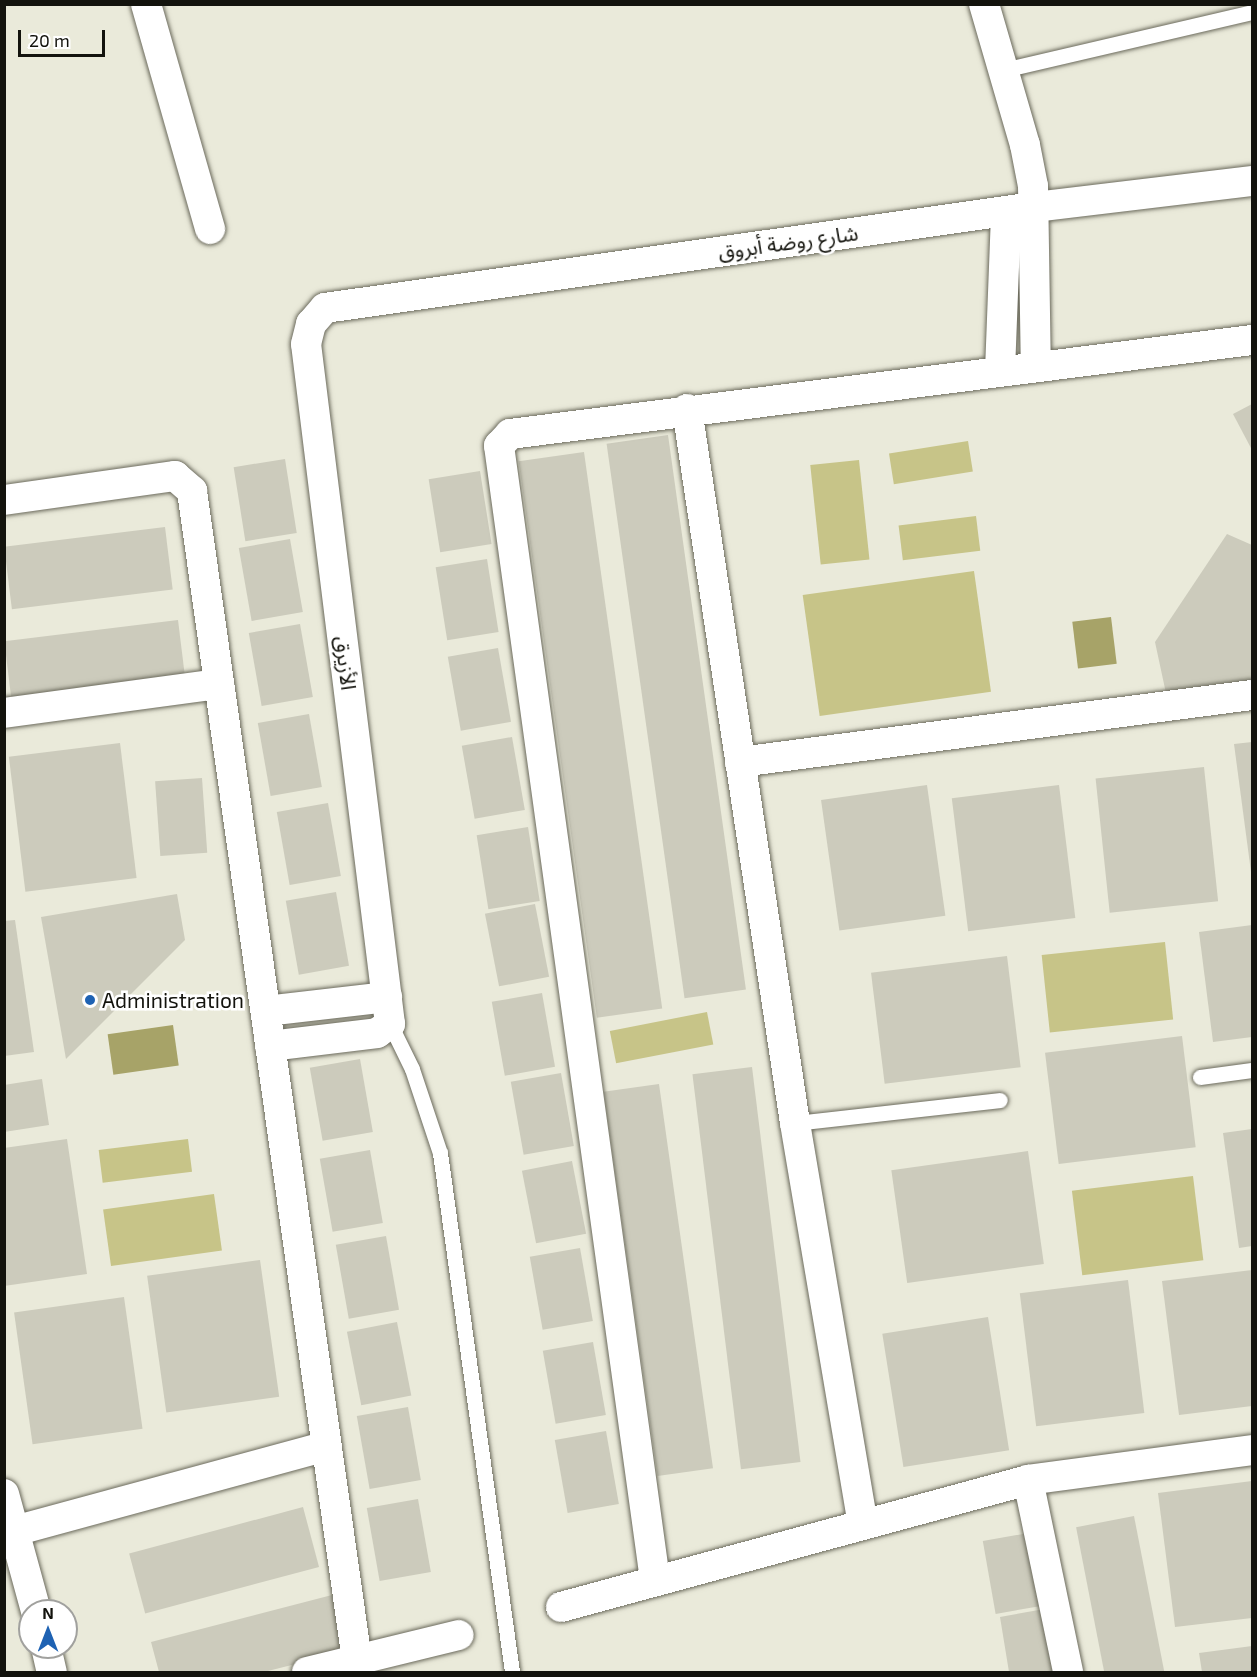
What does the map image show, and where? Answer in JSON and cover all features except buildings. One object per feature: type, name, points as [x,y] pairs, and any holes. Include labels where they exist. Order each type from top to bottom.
[{"type":"street","points":[[146,4],[210,228]]},
{"type":"street","points":[[984,4],[1030,165],[1020,210],[1000,371]]},
{"type":"street","name":"شارع روضة أبروق","points":[[325,308],[1020,210],[1252,181]]},
{"type":"street","points":[[1020,210],[1036,367]]},
{"type":"street","name":"الأزيرق","points":[[325,308],[311,324],[306,344],[388,1010]]},
{"type":"street","points":[[655,1580],[499,446],[510,434],[687,409],[1252,340]]},
{"type":"street","points":[[687,409],[795,1122],[863,1523]]},
{"type":"street","points":[[4,500],[175,476],[189,484],[357,1660]]},
{"type":"street","points":[[4,713],[219,684]]},
{"type":"street","points":[[740,762],[1252,695]]},
{"type":"street","points":[[266,1011],[388,1010],[376,1033],[270,1046]]},
{"type":"street","points":[[14,1531],[327,1446]]},
{"type":"street","points":[[561,1606],[1028,1480],[1252,1450]]},
{"type":"street","points":[[1028,1480],[1068,1672]]},
{"type":"street","points":[[4,1494],[33,1599]]},
{"type":"street","points":[[307,1672],[459,1635]]},
{"type":"lane","points":[[1003,70],[1252,12]]},
{"type":"lane","points":[[388,1010],[424,1100],[440,1153],[512,1672]]},
{"type":"lane","points":[[1200,1077],[1252,1070]]},
{"type":"lane","points":[[795,1122],[1000,1100]]},
{"type":"shaded area","points":[[968,441],[973,472],[894,484],[889,454]]},
{"type":"shaded area","points":[[859,460],[869,559],[821,565],[810,465]]},
{"type":"shaded area","points":[[976,516],[980,551],[903,560],[899,526]]},
{"type":"shaded area","points":[[974,571],[991,692],[820,716],[803,595]]},
{"type":"shaded area","points":[[1111,617],[1117,664],[1078,668],[1072,622]]},
{"type":"shaded area","points":[[1165,942],[1173,1020],[1050,1033],[1042,955]]},
{"type":"shaded area","points":[[707,1012],[713,1044],[616,1063],[610,1031]]},
{"type":"shaded area","points":[[173,1025],[179,1066],[113,1075],[108,1034]]},
{"type":"shaded area","points":[[188,1139],[192,1172],[103,1183],[99,1150]]},
{"type":"shaded area","points":[[1193,1176],[1203,1260],[1082,1275],[1072,1191]]},
{"type":"shaded area","points":[[214,1194],[222,1250],[111,1266],[103,1210]]},
{"type":"place","name":"Administration","points":[[90,1000]]}]
